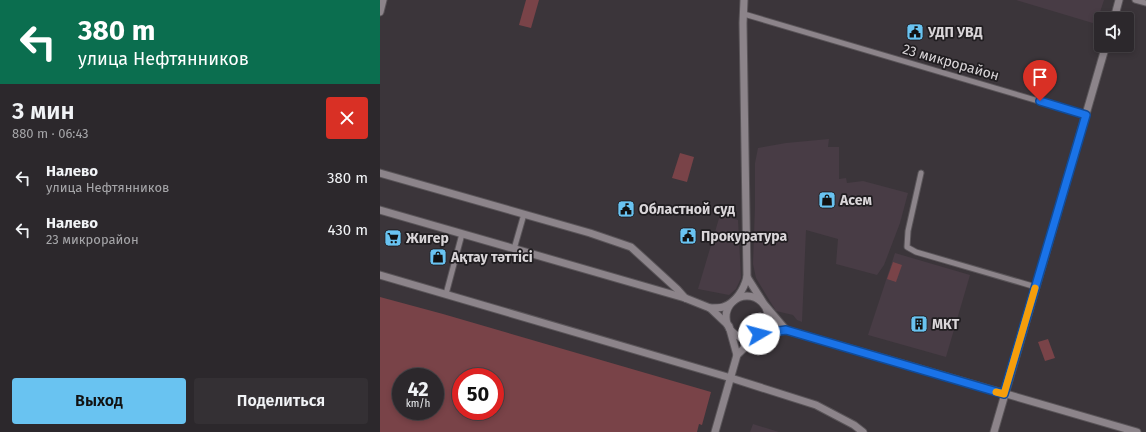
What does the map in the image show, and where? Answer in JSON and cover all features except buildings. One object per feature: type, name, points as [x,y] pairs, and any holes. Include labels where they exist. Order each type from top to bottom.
[{"type":"main road","points":[[380,12],[383,0]]},
{"type":"main road","points":[[715,432],[737,355],[729,326],[727,314],[728,308],[736,299],[745,284],[747,277],[744,0]]},
{"type":"main road","points":[[1116,12],[1119,0]]},
{"type":"main road","points":[[994,432],[1104,52]]},
{"type":"main road","points":[[380,174],[590,233],[631,247],[685,298]]},
{"type":"main road","points":[[380,210],[685,298],[710,308],[738,336],[745,338],[759,334],[786,330],[1137,432]]},
{"type":"main road","points":[[380,275],[731,378],[816,405],[854,425],[863,432]]},
{"type":"main road","points":[[737,355],[764,330],[768,317],[764,304],[747,277]]},
{"type":"main road","points":[[710,308],[724,307],[736,299],[748,296],[754,297],[764,304],[786,330]]},
{"type":"street","points":[[1135,0],[1146,3]]},
{"type":"street","name":"23 микрорайон","points":[[744,15],[809,32],[1086,115]]},
{"type":"street","points":[[921,173],[908,231],[907,247],[916,252],[1036,287]]},
{"type":"street","points":[[514,249],[524,214]]},
{"type":"street","points":[[446,294],[462,234]]},
{"type":"shaded area","points":[[526,0],[539,0],[531,28],[519,25]]},
{"type":"shaded area","points":[[1016,0],[1104,0],[1100,12],[1094,12],[1094,23]]},
{"type":"shaded area","points":[[829,139],[828,147],[839,147],[839,179],[846,178],[847,183],[863,181],[908,193],[900,223],[884,265],[877,275],[836,264],[838,239],[806,230],[802,322],[797,320],[793,315],[776,311],[756,278],[753,264],[755,163],[758,148],[786,143]]},
{"type":"shaded area","points":[[680,153],[694,157],[687,182],[672,178]]},
{"type":"shaded area","points":[[720,215],[738,220],[741,278],[736,289],[729,295],[698,289]]},
{"type":"shaded area","points":[[895,253],[970,275],[946,357],[868,335]]},
{"type":"shaded area","points":[[893,262],[902,265],[896,282],[887,279]]},
{"type":"shaded area","points":[[380,297],[711,392],[702,425],[699,424],[697,432],[380,432]]},
{"type":"shaded area","points":[[1048,339],[1055,358],[1045,361],[1038,342]]},
{"type":"shaded area","points":[[753,424],[779,432],[750,432]]},
{"type":"slow traffic","points":[[996,392],[1004,394],[1035,288]]},
{"type":"place","name":"УДП УВД","points":[[915,32]]},
{"type":"place","name":"Асем","points":[[827,200]]},
{"type":"place","name":"Областной суд","points":[[626,209]]},
{"type":"place","name":"Прокуратура","points":[[688,236]]},
{"type":"place","name":"Жигер","points":[[393,238]]},
{"type":"place","name":"Ақтау тәттісі","points":[[438,257]]},
{"type":"place","name":"МКТ","points":[[919,324]]},
{"type":"route","points":[[759,334],[786,330],[1004,394],[1086,115],[1040,101]]}]
